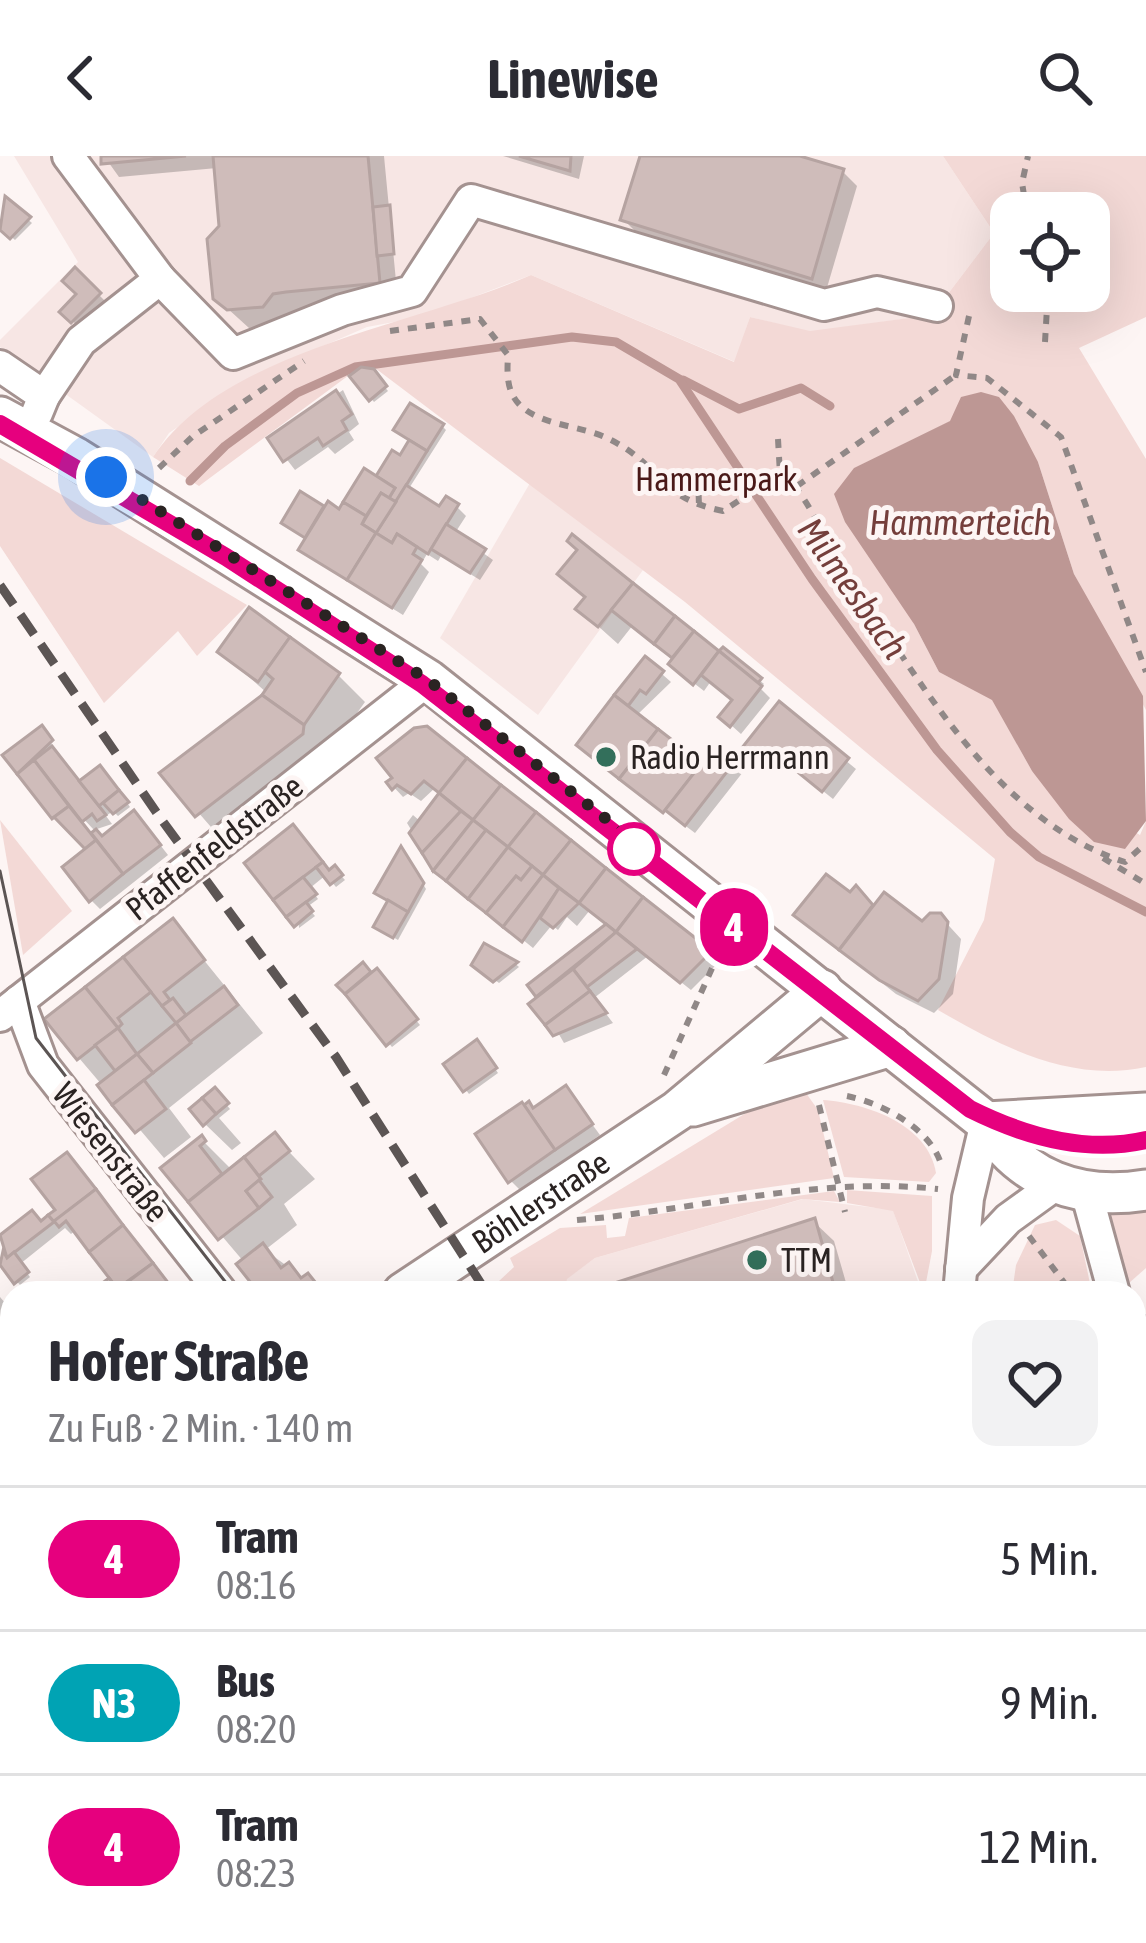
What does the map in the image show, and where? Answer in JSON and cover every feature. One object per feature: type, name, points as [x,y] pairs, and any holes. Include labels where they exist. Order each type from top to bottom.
[{"type":"main road","points":[[24,415],[428,680],[986,1122],[1011,1156],[1070,1188],[1146,1190]]},
{"type":"main road","name":"Böhlerstraße","points":[[419,1281],[822,990]]},
{"type":"main road","name":"Böhlerstraße","points":[[668,1099],[891,1046]]},
{"type":"main road","points":[[986,1122],[1146,1113]]},
{"type":"street","points":[[68,156],[160,279],[233,354],[342,310],[412,291],[471,200],[824,305],[877,292],[937,306]]},
{"type":"street","points":[[0,366],[24,415],[80,341],[160,279]]},
{"type":"street","name":"Pfaffenfeldstraße","points":[[9,1008],[428,680]]},
{"type":"street","name":"Wiesenstraße","points":[[9,1008],[44,1065],[213,1281]]},
{"type":"street","points":[[960,1281],[968,1198],[986,1122]]},
{"type":"street","points":[[960,1281],[997,1229],[1070,1188],[1109,1281]]},
{"type":"path","points":[[1024,192],[1028,156]]},
{"type":"path","points":[[1045,343],[1047,312]]},
{"type":"path","points":[[956,375],[969,316]]},
{"type":"path","points":[[379,333],[480,319],[508,355],[506,383],[522,407],[604,436],[644,457],[667,491],[698,506],[723,511],[780,474]]},
{"type":"path","points":[[159,468],[192,437],[318,355]]},
{"type":"path","points":[[797,486],[956,375],[987,378],[1061,437],[1146,673]]},
{"type":"path","points":[[778,439],[780,474]]},
{"type":"path","points":[[780,474],[797,486],[826,540],[981,759],[1064,838],[1146,884]]},
{"type":"path","points":[[698,476],[698,506]]},
{"type":"path","points":[[1095,853],[1125,862],[1146,843]]},
{"type":"path","points":[[668,1099],[718,955]]},
{"type":"path","points":[[565,1221],[840,1184],[942,1189],[943,1177],[932,1146],[881,1105],[827,1094],[818,1097],[819,1105],[840,1184],[844,1212]]},
{"type":"path","points":[[1024,1231],[1063,1281]]},
{"type":"shaded area","points":[[14,156],[943,156],[990,227],[990,238],[932,315],[810,332],[750,317],[735,362],[531,275],[421,317],[367,327],[247,379],[169,433],[153,457],[0,347],[0,340],[78,262]]},
{"type":"shaded area","points":[[530,483],[643,570],[538,715],[440,638]]},
{"type":"shaded area","points":[[803,1199],[893,1210],[918,1281],[566,1281],[595,1258]]},
{"type":"green space","name":"Hammerpark","points":[[943,156],[1146,156],[1146,317],[1079,348],[1146,459],[1146,710],[1074,574],[1038,462],[951,421],[855,468],[914,624],[939,672],[992,699],[1032,771],[1140,835],[1146,821],[1146,1067],[1118,1071],[1064,1066],[1012,1049],[938,1010],[984,920],[995,859],[685,602],[375,368],[360,367],[199,486],[153,457],[185,420],[226,390],[274,365],[531,275],[734,362],[750,317],[810,331],[932,315],[990,238],[990,312],[1110,312],[1110,192],[990,192],[990,227]]},
{"type":"green space","points":[[0,458],[247,605],[197,656],[178,631],[104,703],[0,546]]},
{"type":"green space","points":[[0,820],[72,911],[23,955]]},
{"type":"green space","points":[[806,1093],[818,1110],[834,1178],[580,1214],[751,1110]]},
{"type":"green space","points":[[823,1100],[893,1119],[921,1141],[936,1173],[929,1182],[844,1177]]},
{"type":"green space","points":[[847,1190],[932,1196],[932,1251],[926,1281],[919,1281],[893,1211],[847,1203]]},
{"type":"green space","points":[[834,1191],[840,1202],[802,1199],[595,1258],[567,1281],[499,1281],[514,1267],[510,1258],[560,1228],[606,1225],[607,1238],[625,1236],[629,1218]]},
{"type":"green space","points":[[1146,1211],[1146,1268],[1131,1281],[1117,1265],[1105,1214]]},
{"type":"green space","points":[[1056,1220],[1080,1236],[1089,1281],[1014,1281],[1035,1225]]},
{"type":"water","name":"Hammerteich","points":[[981,392],[999,397],[1014,416],[1038,462],[1074,574],[1143,696],[1146,821],[1125,849],[1094,842],[1069,819],[1032,771],[992,700],[939,672],[914,624],[845,522],[834,494],[854,468],[950,421],[961,397]]},
{"type":"building","points":[[101,156],[186,156],[101,164]]},
{"type":"building","points":[[213,156],[368,156],[380,283],[273,294],[263,307],[227,310],[213,299],[207,239],[219,226]]},
{"type":"building","points":[[519,156],[571,156],[570,171]]},
{"type":"building","points":[[640,156],[800,156],[844,169],[812,279],[620,220]]},
{"type":"building","points":[[5,196],[31,217],[10,239],[0,230]]},
{"type":"building","points":[[390,205],[394,254],[377,256],[373,207]]},
{"type":"building","points":[[75,267],[101,293],[71,323],[59,312],[76,294],[62,281]]},
{"type":"building","points":[[361,367],[374,369],[387,386],[369,401],[349,376]]},
{"type":"building","points":[[336,390],[352,414],[342,421],[347,430],[323,446],[318,438],[283,462],[267,438]]},
{"type":"building","points":[[410,403],[444,424],[427,451],[393,430]]},
{"type":"building","points":[[409,440],[427,451],[396,502],[389,498],[395,488],[376,476],[392,450],[400,455]]},
{"type":"building","points":[[364,468],[395,488],[389,498],[381,493],[366,516],[343,502]]},
{"type":"building","points":[[406,485],[439,506],[446,496],[459,504],[428,554],[397,534],[392,543],[376,533]]},
{"type":"building","points":[[300,491],[324,506],[305,538],[281,523]]},
{"type":"building","points":[[381,493],[396,502],[376,533],[362,524]]},
{"type":"building","points":[[328,501],[339,509],[343,502],[366,516],[362,524],[376,533],[347,580],[298,550]]},
{"type":"building","points":[[446,524],[486,549],[470,573],[431,549]]},
{"type":"building","points":[[376,533],[392,543],[397,534],[417,547],[413,554],[422,560],[392,608],[347,580]]},
{"type":"building","points":[[572,534],[633,583],[598,627],[575,609],[585,597],[557,574],[577,550],[567,541]]},
{"type":"building","points":[[633,583],[675,616],[654,644],[611,610]]},
{"type":"building","points":[[249,607],[290,637],[258,682],[217,652]]},
{"type":"building","points":[[675,616],[694,631],[672,658],[654,644]]},
{"type":"building","points":[[694,631],[719,651],[693,685],[668,664]]},
{"type":"building","points":[[290,637],[340,673],[304,725],[262,695],[273,679],[265,672]]},
{"type":"building","points":[[723,647],[762,678],[758,683],[719,651]]},
{"type":"building","points":[[719,651],[762,686],[730,727],[718,717],[732,700],[701,675]]},
{"type":"building","points":[[645,656],[664,671],[646,694],[640,690],[628,706],[614,695]]},
{"type":"building","points":[[262,695],[304,725],[303,734],[195,817],[159,773]]},
{"type":"building","points":[[614,695],[658,729],[619,779],[576,745]]},
{"type":"building","points":[[779,701],[849,758],[822,792],[773,752],[762,766],[741,749]]},
{"type":"building","points":[[42,725],[53,740],[17,774],[2,755]]},
{"type":"building","points":[[427,726],[467,758],[439,793],[424,781],[411,794],[397,785],[392,790],[386,782],[392,778],[376,758],[414,728]]},
{"type":"building","points":[[658,729],[702,763],[663,813],[619,779]]},
{"type":"building","points":[[716,745],[736,760],[685,826],[665,810]]},
{"type":"building","points":[[52,746],[106,815],[97,821],[92,814],[82,822],[34,760]]},
{"type":"building","points":[[467,758],[501,785],[473,820],[439,793]]},
{"type":"building","points":[[34,760],[69,806],[52,819],[17,774]]},
{"type":"building","points":[[100,765],[119,790],[99,806],[79,781]]},
{"type":"building","points":[[501,785],[536,812],[508,847],[473,820]]},
{"type":"building","points":[[119,790],[129,802],[113,814],[103,803]]},
{"type":"building","points":[[439,793],[461,811],[422,853],[409,833]]},
{"type":"building","points":[[69,806],[96,840],[85,849],[54,817]]},
{"type":"building","points":[[134,810],[161,845],[123,874],[91,833],[96,829],[102,836]]},
{"type":"building","points":[[461,811],[473,820],[433,871],[422,853]]},
{"type":"building","points":[[536,812],[571,840],[543,875],[508,847]]},
{"type":"building","points":[[473,820],[486,830],[446,881],[433,871]]},
{"type":"building","points":[[293,824],[323,862],[273,900],[244,863]]},
{"type":"building","points":[[486,830],[508,847],[468,899],[446,881]]},
{"type":"building","points":[[96,840],[123,874],[89,902],[62,867]]},
{"type":"building","points":[[571,840],[606,868],[579,903],[543,875]]},
{"type":"building","points":[[401,846],[424,883],[408,912],[374,893]]},
{"type":"building","points":[[508,847],[532,866],[521,880],[516,876],[486,913],[468,899]]},
{"type":"building","points":[[323,862],[329,870],[335,865],[343,875],[330,885],[316,867]]},
{"type":"building","points":[[532,866],[543,875],[503,927],[486,913],[516,876],[521,880]]},
{"type":"building","points":[[606,868],[643,897],[616,932],[579,903]]},
{"type":"building","points":[[826,874],[850,892],[856,885],[873,905],[839,950],[793,915]]},
{"type":"building","points":[[543,875],[559,888],[522,942],[503,927]]},
{"type":"building","points":[[303,877],[317,894],[286,917],[273,900]]},
{"type":"building","points":[[559,888],[579,903],[553,928],[540,918]]},
{"type":"building","points":[[884,892],[922,921],[930,913],[941,913],[948,922],[939,979],[918,1001],[839,950]]},
{"type":"building","points":[[643,897],[712,951],[680,983],[616,932]]},
{"type":"building","points":[[388,900],[408,912],[393,938],[373,927]]},
{"type":"building","points":[[306,902],[313,911],[294,927],[286,917]]},
{"type":"building","points":[[173,918],[205,960],[164,992],[170,1000],[162,1006],[123,957]]},
{"type":"building","points":[[606,924],[616,932],[536,997],[527,985]]},
{"type":"building","points":[[616,932],[637,949],[587,987],[573,969]]},
{"type":"building","points":[[484,943],[518,962],[493,982],[471,965]]},
{"type":"building","points":[[123,957],[151,992],[118,1018],[122,1024],[118,1028],[85,987]]},
{"type":"building","points":[[363,962],[371,972],[345,994],[336,985]]},
{"type":"building","points":[[377,968],[418,1019],[386,1046],[345,994]]},
{"type":"building","points":[[573,969],[590,991],[545,1025],[528,1004]]},
{"type":"building","points":[[224,986],[238,1005],[190,1042],[176,1023]]},
{"type":"building","points":[[85,987],[118,1028],[77,1060],[44,1019]]},
{"type":"building","points":[[590,991],[607,1013],[553,1036],[545,1025]]},
{"type":"building","points":[[173,998],[186,1015],[176,1023],[162,1006]]},
{"type":"building","points":[[176,1023],[191,1043],[153,1073],[137,1054]]},
{"type":"building","points":[[118,1028],[137,1054],[115,1071],[95,1045]]},
{"type":"building","points":[[477,1039],[497,1068],[463,1092],[443,1064]]},
{"type":"building","points":[[137,1054],[153,1073],[112,1105],[97,1085]]},
{"type":"building","points":[[144,1080],[166,1109],[135,1133],[112,1105]]},
{"type":"building","points":[[566,1085],[593,1124],[555,1150],[524,1105],[529,1101],[533,1108]]},
{"type":"building","points":[[215,1087],[229,1103],[216,1114],[202,1098]]},
{"type":"building","points":[[202,1098],[216,1114],[203,1126],[189,1109]]},
{"type":"building","points":[[522,1102],[555,1150],[508,1183],[475,1134]]},
{"type":"building","points":[[275,1132],[290,1151],[259,1176],[244,1157]]},
{"type":"building","points":[[202,1135],[206,1141],[200,1146],[222,1174],[188,1202],[160,1168]]},
{"type":"building","points":[[67,1152],[96,1189],[54,1222],[48,1215],[55,1210],[31,1179]]},
{"type":"building","points":[[244,1157],[261,1179],[246,1191],[259,1208],[218,1240],[188,1202]]},
{"type":"building","points":[[259,1180],[272,1197],[259,1208],[246,1191]]},
{"type":"building","points":[[96,1189],[123,1225],[89,1252],[66,1221],[59,1227],[54,1221]]},
{"type":"building","points":[[32,1210],[41,1221],[48,1215],[54,1222],[7,1258],[0,1235]]},
{"type":"building","name":"TTM","points":[[815,1218],[833,1281],[621,1281]]},
{"type":"building","points":[[123,1225],[153,1263],[128,1281],[111,1281],[89,1252]]},
{"type":"building","points":[[263,1243],[281,1268],[289,1262],[301,1278],[308,1273],[314,1281],[249,1281],[236,1264]]},
{"type":"building","points":[[3,1251],[7,1258],[14,1252],[29,1272],[12,1281],[0,1265]]},
{"type":"building","points":[[153,1263],[167,1281],[129,1281]]},
{"type":"waterway","name":"Milmesbach","points":[[190,481],[225,446],[297,393],[355,367],[572,337],[616,342],[679,379],[812,579],[937,750],[1010,832],[1039,857],[1146,912]]},
{"type":"waterway","points":[[683,380],[739,409],[801,388],[830,406]]},
{"type":"tram line","points":[[0,424],[163,519],[422,684],[970,1109],[1055,1140],[1100,1145],[1146,1140]]},
{"type":"tram line","name":"4","points":[[0,424],[226,557],[422,684],[836,1010],[970,1109],[1035,1136],[1108,1145],[1146,1140]]},
{"type":"tram line","points":[[0,871],[36,1038],[225,1281]]},
{"type":"railway","points":[[0,585],[161,819],[336,1057],[479,1281]]},
{"type":"place","name":"Radio Herrmann","points":[[606,757]]},
{"type":"place","name":"TTM","points":[[757,1260]]},
{"type":"route","points":[[106,477],[428,680],[637,843],[634,849]]}]
